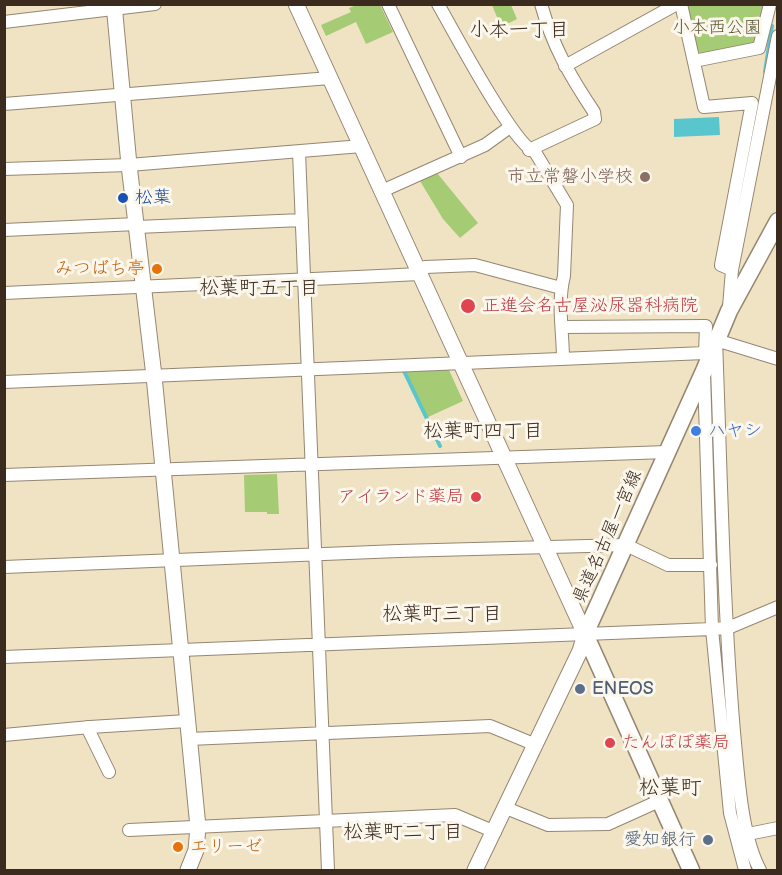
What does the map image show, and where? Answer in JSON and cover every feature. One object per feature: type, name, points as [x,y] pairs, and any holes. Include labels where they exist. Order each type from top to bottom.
[{"type":"main road","name":"県道名古屋一宮線","points":[[692,870],[585,634],[729,311],[777,221]]},
{"type":"street","points":[[4,22],[114,7],[155,4]]},
{"type":"street","points":[[296,4],[585,634],[580,651],[536,746],[475,870]]},
{"type":"street","points":[[388,4],[460,157]]},
{"type":"street","points":[[438,4],[510,127],[529,150],[535,152],[567,205],[560,320],[563,327],[563,359]]},
{"type":"street","points":[[529,150],[595,119],[594,112],[565,66],[541,4]]},
{"type":"street","points":[[565,66],[677,4]]},
{"type":"street","points":[[681,4],[704,107],[752,103],[721,265],[732,270]]},
{"type":"street","points":[[694,61],[759,48],[772,4]]},
{"type":"street","points":[[772,4],[777,12]]},
{"type":"street","points":[[114,7],[129,165],[154,376],[161,468],[198,827],[196,849],[188,870]]},
{"type":"street","points":[[729,311],[732,270],[777,36]]},
{"type":"street","points":[[4,104],[330,78]]},
{"type":"street","points":[[765,105],[777,92]]},
{"type":"street","points":[[382,191],[486,145],[510,127]]},
{"type":"street","points":[[4,169],[129,165],[362,146]]},
{"type":"street","points":[[299,152],[328,870]]},
{"type":"street","points":[[4,230],[302,220]]},
{"type":"street","points":[[4,293],[304,281],[419,274],[425,267],[475,265],[561,288]]},
{"type":"street","points":[[563,327],[706,326],[737,768],[748,834],[760,870]]},
{"type":"street","points":[[4,382],[563,359],[709,355],[777,359]]},
{"type":"street","points":[[709,355],[712,629],[730,813],[745,870]]},
{"type":"street","points":[[4,475],[667,452]]},
{"type":"street","points":[[4,567],[546,546],[626,545],[668,565],[711,565]]},
{"type":"street","points":[[4,657],[712,629],[728,627],[777,607]]},
{"type":"street","points":[[4,735],[187,721]]},
{"type":"street","points":[[189,739],[490,726],[536,746]]},
{"type":"street","points":[[87,727],[109,772]]},
{"type":"street","points":[[506,808],[548,825],[608,824],[659,801]]},
{"type":"street","points":[[129,830],[455,815],[495,832]]},
{"type":"street","points":[[748,834],[777,828]]},
{"type":"green space","points":[[357,5],[380,5],[393,32],[366,44],[356,22],[326,36],[321,25],[351,12],[349,8]]},
{"type":"green space","points":[[492,5],[511,5],[517,19],[501,27]]},
{"type":"green space","name":"小本西公園","points":[[687,5],[764,5],[755,45],[701,55],[696,47]]},
{"type":"green space","points":[[437,173],[478,223],[460,238],[443,219],[420,181]]},
{"type":"green space","points":[[444,368],[449,370],[463,401],[426,418],[404,371]]},
{"type":"green space","points":[[277,474],[279,514],[245,512],[244,475]]},
{"type":"water","points":[[719,117],[720,135],[674,137],[674,119]]},
{"type":"waterway","points":[[765,72],[772,26]]},
{"type":"waterway","points":[[404,371],[440,446]]},
{"type":"place","name":"市立常磐小学校","points":[[645,177]]},
{"type":"place","name":"松葉","points":[[123,198]]},
{"type":"place","name":"みつばち亭","points":[[157,269]]},
{"type":"place","name":"正進会名古屋泌尿器科病院","points":[[468,306]]},
{"type":"place","name":"ハヤシ","points":[[696,431]]},
{"type":"place","name":"アイランド薬局","points":[[476,497]]},
{"type":"place","name":"ENEOS","points":[[580,689]]},
{"type":"place","name":"たんぽぽ薬局","points":[[610,743]]},
{"type":"place","name":"愛知銀行","points":[[708,840]]},
{"type":"place","name":"エリーゼ","points":[[178,847]]},
{"type":"district","name":"小本一丁目","points":[[519,31]]},
{"type":"district","name":"松葉町五丁目","points":[[259,289]]},
{"type":"district","name":"松葉町四丁目","points":[[483,432]]},
{"type":"district","name":"松葉町三丁目","points":[[442,615]]},
{"type":"district","name":"松葉町","points":[[670,789]]},
{"type":"district","name":"松葉町二丁目","points":[[403,833]]}]
